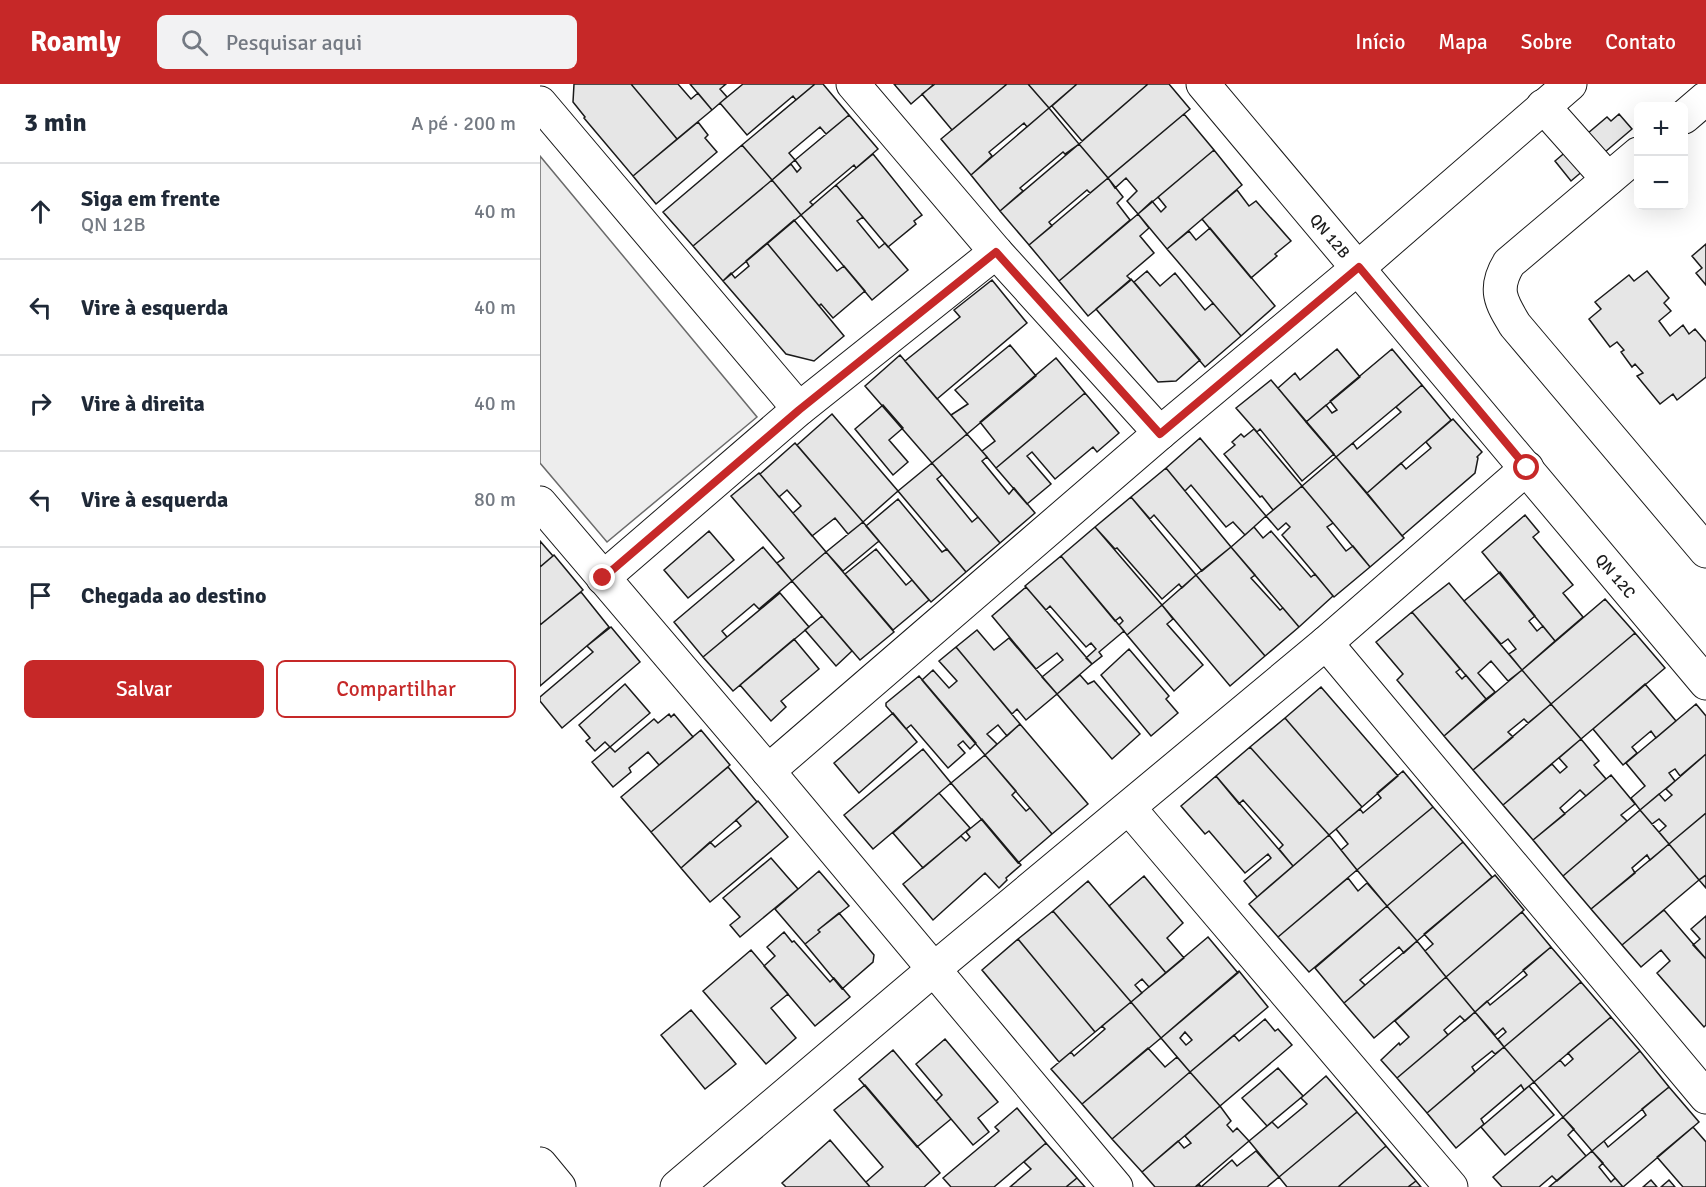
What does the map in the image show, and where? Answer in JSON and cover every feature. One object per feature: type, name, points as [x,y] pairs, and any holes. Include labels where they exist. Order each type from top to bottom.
[{"type":"street","points":[[853,84],[996,252],[1160,434]]},
{"type":"street","name":"QN 12B","points":[[1203,84],[1527,468]]},
{"type":"street","points":[[768,771],[1570,84]]},
{"type":"street","points":[[540,103],[799,410]]},
{"type":"street","points":[[1543,106],[1608,179]]},
{"type":"street","points":[[1636,156],[1509,263],[1501,276],[1499,291],[1503,306],[1515,325],[1706,550]]},
{"type":"street","points":[[603,578],[799,410],[996,252]]},
{"type":"street","points":[[677,1187],[934,969],[1326,643],[1527,468]]},
{"type":"street","name":"QN 12C","points":[[1527,468],[1706,683]]},
{"type":"street","points":[[540,504],[768,771],[1116,1187]]},
{"type":"street","points":[[1326,643],[1700,1078]]},
{"type":"street","points":[[1128,808],[1451,1187]]},
{"type":"street","points":[[540,1164],[559,1187]]},
{"type":"shaded area","points":[[540,156],[757,417],[607,542],[540,463]]},
{"type":"building","points":[[574,84],[631,84],[677,139],[633,176],[573,102]]},
{"type":"building","points":[[631,84],[678,84],[691,99],[698,93],[712,110],[677,139]]},
{"type":"building","points":[[690,84],[726,84],[720,89],[727,97],[712,110]]},
{"type":"building","points":[[743,84],[815,84],[796,100],[793,96],[747,135],[720,103]]},
{"type":"building","points":[[815,84],[823,84],[849,115],[826,134],[820,127],[789,153],[795,160],[772,180],[742,145]]},
{"type":"building","points":[[894,84],[932,84],[933,85],[911,104]]},
{"type":"building","points":[[935,84],[1007,84],[952,130],[922,94]]},
{"type":"building","points":[[1007,84],[1028,84],[1049,108],[1027,127],[1024,123],[989,152],[992,156],[971,175],[941,139]]},
{"type":"building","points":[[1028,84],[1077,84],[1049,108]]},
{"type":"building","points":[[1077,84],[1148,84],[1082,141],[1052,106]]},
{"type":"building","points":[[1148,84],[1169,84],[1190,109],[1108,178],[1079,144]]},
{"type":"building","points":[[1049,108],[1079,144],[1065,154],[1063,152],[1020,188],[1023,191],[1000,211],[971,175]]},
{"type":"building","points":[[1184,114],[1214,150],[1138,214],[1127,201],[1137,191],[1126,178],[1115,188],[1108,178]]},
{"type":"building","points":[[1619,114],[1632,129],[1571,181],[1555,161],[1607,117],[1611,121]]},
{"type":"building","points":[[849,115],[878,149],[856,168],[854,165],[810,202],[813,205],[801,215],[772,180],[791,164],[797,172],[801,168],[795,160]]},
{"type":"building","points":[[698,122],[708,135],[705,138],[717,152],[656,204],[633,176]]},
{"type":"building","points":[[1079,144],[1108,178],[1090,193],[1087,190],[1049,222],[1052,226],[1029,245],[1000,211]]},
{"type":"building","points":[[742,145],[772,180],[693,246],[663,212]]},
{"type":"building","points":[[1214,150],[1242,185],[1167,249],[1138,214],[1152,201],[1161,212],[1166,207],[1158,197]]},
{"type":"building","points":[[873,154],[922,215],[914,221],[916,224],[888,247],[836,185]]},
{"type":"building","points":[[1108,178],[1123,197],[1117,203],[1130,220],[1059,281],[1029,245]]},
{"type":"building","points":[[772,180],[801,215],[723,281],[693,246]]},
{"type":"building","points":[[836,185],[863,217],[857,221],[879,248],[885,243],[908,270],[872,300],[801,215]]},
{"type":"building","points":[[1237,190],[1249,206],[1256,201],[1291,241],[1251,278],[1202,219]]},
{"type":"building","points":[[1138,214],[1149,228],[1140,236],[1154,253],[1127,276],[1131,280],[1088,316],[1059,281]]},
{"type":"building","points":[[794,220],[837,271],[844,266],[865,291],[833,318],[821,304],[819,306],[767,243]]},
{"type":"building","points":[[1210,228],[1275,306],[1241,336],[1167,249],[1189,231],[1196,240]]},
{"type":"building","points":[[767,243],[844,336],[814,361],[786,354],[723,281],[731,273],[735,278],[749,266],[746,261]]},
{"type":"building","points":[[1706,244],[1706,285],[1696,273],[1702,268],[1692,256]]},
{"type":"building","points":[[1147,271],[1160,286],[1175,273],[1205,310],[1213,303],[1241,336],[1205,367],[1134,282]]},
{"type":"building","points":[[1647,271],[1669,298],[1664,303],[1671,311],[1659,321],[1670,336],[1683,325],[1689,334],[1695,329],[1706,342],[1706,377],[1677,400],[1673,394],[1660,404],[1637,376],[1643,373],[1635,364],[1632,367],[1621,352],[1624,350],[1617,342],[1610,347],[1589,319],[1601,309],[1595,302],[1629,275],[1634,281]]},
{"type":"building","points":[[1131,279],[1200,360],[1176,381],[1158,382],[1096,309]]},
{"type":"building","points":[[992,280],[1027,323],[937,399],[905,361],[960,317],[954,310]]},
{"type":"building","points":[[1010,345],[1036,376],[967,434],[951,415],[968,404],[955,390]]},
{"type":"building","points":[[1337,349],[1360,377],[1306,422],[1278,388],[1295,373],[1300,380]]},
{"type":"building","points":[[1392,349],[1422,385],[1336,457],[1306,422],[1326,405],[1332,413],[1337,410],[1330,401]]},
{"type":"building","points":[[900,355],[967,434],[932,463],[865,386]]},
{"type":"building","points":[[1056,358],[1085,393],[996,468],[982,451],[995,441],[980,422]]},
{"type":"building","points":[[1271,380],[1334,454],[1302,481],[1260,429],[1257,432],[1236,408]]},
{"type":"building","points":[[1422,385],[1451,420],[1367,493],[1336,457],[1353,443],[1357,449],[1401,412],[1396,407]]},
{"type":"building","points":[[1085,393],[1119,433],[1097,452],[1093,447],[1055,479],[1032,452],[1027,456],[1051,484],[1027,504],[996,468]]},
{"type":"building","points":[[883,405],[903,428],[889,440],[908,462],[893,475],[855,429]]},
{"type":"building","points":[[832,414],[898,491],[863,522],[797,445]]},
{"type":"building","points":[[1453,419],[1482,452],[1477,457],[1475,473],[1402,536],[1367,493],[1401,463],[1406,469],[1431,448],[1426,442]]},
{"type":"building","points":[[1254,429],[1302,486],[1273,510],[1224,454],[1235,445],[1232,442],[1241,434],[1244,437]]},
{"type":"building","points":[[967,434],[987,457],[982,461],[1009,494],[1014,488],[1035,513],[1000,543],[932,463]]},
{"type":"building","points":[[1200,438],[1266,516],[1245,535],[1233,522],[1226,527],[1191,485],[1185,491],[1166,468]]},
{"type":"building","points":[[795,443],[863,522],[848,534],[835,518],[812,536],[793,513],[801,506],[787,490],[779,497],[760,474]]},
{"type":"building","points":[[1336,457],[1404,538],[1370,567],[1302,486]]},
{"type":"building","points":[[932,463],[942,475],[937,479],[972,522],[978,517],[1000,543],[966,572],[898,491]]},
{"type":"building","points":[[1166,468],[1231,547],[1202,571],[1154,515],[1150,519],[1131,497]]},
{"type":"building","points":[[759,473],[826,552],[792,581],[777,563],[784,558],[731,496]]},
{"type":"building","points":[[1302,486],[1333,523],[1327,527],[1346,551],[1353,546],[1370,567],[1334,597],[1282,535],[1290,527],[1286,523],[1278,530],[1266,516]]},
{"type":"building","points":[[1131,497],[1196,575],[1182,588],[1179,584],[1162,599],[1095,527]]},
{"type":"building","points":[[898,499],[942,552],[947,549],[966,572],[931,602],[866,526]]},
{"type":"building","points":[[1525,515],[1539,532],[1533,537],[1573,585],[1563,593],[1583,617],[1555,641],[1482,552]]},
{"type":"building","points":[[863,522],[879,541],[843,571],[826,552]]},
{"type":"building","points":[[1095,527],[1162,605],[1127,635],[1119,625],[1123,621],[1120,617],[1115,621],[1061,556]]},
{"type":"building","points":[[1254,527],[1263,538],[1271,531],[1311,577],[1315,574],[1333,596],[1299,627],[1231,547]]},
{"type":"building","points":[[709,531],[734,560],[688,598],[664,570]]},
{"type":"building","points":[[540,541],[553,556],[540,567]]},
{"type":"building","points":[[763,547],[792,581],[759,609],[754,604],[722,631],[727,637],[703,657],[674,622]]},
{"type":"building","points":[[1231,547],[1255,575],[1251,578],[1280,610],[1283,608],[1299,627],[1265,656],[1196,575]]},
{"type":"building","points":[[876,549],[906,585],[912,580],[929,600],[893,630],[845,574]]},
{"type":"building","points":[[826,552],[894,632],[860,660],[792,581]]},
{"type":"building","points":[[554,555],[583,590],[540,625],[540,567]]},
{"type":"building","points":[[1061,556],[1124,631],[1099,652],[1102,656],[1092,664],[1086,658],[1096,649],[1091,643],[1086,647],[1050,606],[1046,610],[1025,586]]},
{"type":"building","points":[[1500,572],[1535,616],[1529,621],[1537,631],[1543,626],[1555,641],[1522,670],[1509,654],[1516,649],[1508,639],[1501,644],[1464,601]]},
{"type":"building","points":[[1196,575],[1265,656],[1230,686],[1162,605]]},
{"type":"building","points":[[1449,583],[1522,670],[1508,681],[1491,661],[1478,673],[1495,692],[1486,699],[1412,612]]},
{"type":"building","points":[[1026,587],[1092,664],[1057,694],[1042,677],[1063,660],[1057,653],[1036,669],[992,616]]},
{"type":"building","points":[[581,592],[609,627],[540,686],[540,625]]},
{"type":"building","points":[[780,593],[809,627],[733,691],[703,657]]},
{"type":"building","points":[[1605,599],[1635,633],[1551,704],[1522,670]]},
{"type":"building","points":[[1162,605],[1173,619],[1167,624],[1203,665],[1174,691],[1127,635]]},
{"type":"building","points":[[1412,612],[1460,669],[1456,672],[1462,679],[1466,675],[1486,699],[1444,736],[1397,680],[1403,674],[1376,642]]},
{"type":"building","points":[[822,616],[852,651],[836,666],[805,630]]},
{"type":"building","points":[[611,627],[640,662],[562,728],[540,701],[540,697],[593,652],[587,646]]},
{"type":"building","points":[[977,630],[994,650],[1009,638],[1057,694],[1026,720],[1017,709],[1012,714],[956,647]]},
{"type":"building","points":[[1635,633],[1665,668],[1581,739],[1551,704]]},
{"type":"building","points":[[794,639],[819,669],[781,701],[786,707],[771,721],[740,685]]},
{"type":"building","points":[[956,647],[1020,724],[1007,736],[998,725],[987,734],[997,744],[985,755],[922,680],[933,670],[949,688],[957,681],[939,661]]},
{"type":"building","points":[[1129,649],[1169,696],[1166,699],[1178,713],[1151,736],[1101,675]]},
{"type":"building","points":[[1522,670],[1551,704],[1528,723],[1524,719],[1508,732],[1513,737],[1473,770],[1444,736]]},
{"type":"building","points":[[1080,675],[1088,684],[1094,681],[1140,734],[1112,759],[1057,694]]},
{"type":"building","points":[[919,676],[976,743],[970,749],[963,741],[958,745],[965,753],[948,768],[911,725],[906,729],[886,706],[886,703]]},
{"type":"building","points":[[625,684],[650,713],[610,747],[605,742],[595,751],[586,741],[590,738],[579,725]]},
{"type":"building","points":[[1645,684],[1676,721],[1656,738],[1651,731],[1632,747],[1637,753],[1623,765],[1593,729]]},
{"type":"building","points":[[1321,687],[1398,776],[1362,807],[1285,718]]},
{"type":"building","points":[[1551,704],[1581,739],[1503,805],[1473,770]]},
{"type":"building","points":[[1696,704],[1706,716],[1706,754],[1680,776],[1675,769],[1669,773],[1675,781],[1640,810],[1631,798],[1645,786],[1626,763]]},
{"type":"building","points":[[893,713],[917,742],[859,793],[834,763]]},
{"type":"building","points":[[669,714],[671,717],[674,714],[693,737],[659,765],[648,752],[629,768],[631,772],[613,787],[592,762],[610,747],[615,752],[654,719],[658,723]]},
{"type":"building","points":[[1285,718],[1362,807],[1329,835],[1250,747]]},
{"type":"building","points":[[1020,724],[1088,804],[1052,834],[985,755]]},
{"type":"building","points":[[701,730],[730,765],[651,832],[621,797]]},
{"type":"building","points":[[1581,739],[1599,761],[1594,765],[1606,779],[1586,796],[1580,790],[1560,808],[1565,814],[1533,840],[1503,805],[1552,764],[1560,773],[1567,767],[1559,758]]},
{"type":"building","points":[[1250,747],[1329,835],[1293,866],[1279,849],[1283,845],[1243,800],[1239,804],[1216,776]]},
{"type":"building","points":[[923,749],[951,783],[873,849],[844,815]]},
{"type":"building","points":[[1706,754],[1706,813],[1669,844],[1659,832],[1666,826],[1659,819],[1652,824],[1640,810],[1659,794],[1665,801],[1672,795],[1666,789]]},
{"type":"building","points":[[985,755],[1016,791],[1012,795],[1026,811],[1030,808],[1052,834],[1018,863],[951,783]]},
{"type":"building","points":[[728,767],[757,802],[681,868],[651,832]]},
{"type":"building","points":[[1403,771],[1433,807],[1357,870],[1341,850],[1348,844],[1336,829],[1360,809],[1363,813],[1381,798],[1377,793]]},
{"type":"building","points":[[1611,775],[1635,804],[1621,815],[1627,821],[1563,876],[1533,840]]},
{"type":"building","points":[[1216,776],[1293,866],[1257,897],[1244,881],[1271,858],[1268,854],[1245,873],[1209,831],[1205,834],[1181,806]]},
{"type":"building","points":[[939,793],[970,828],[923,868],[893,833]]},
{"type":"building","points":[[758,801],[788,837],[710,902],[681,868],[710,842],[715,847],[741,826],[736,820]]},
{"type":"building","points":[[1433,807],[1463,842],[1387,906],[1357,870]]},
{"type":"building","points":[[1640,810],[1669,844],[1650,860],[1647,855],[1632,868],[1635,873],[1591,909],[1563,876]]},
{"type":"building","points":[[1706,813],[1706,875],[1699,880],[1669,844]]},
{"type":"building","points":[[982,819],[1021,865],[1006,878],[1007,880],[999,888],[985,873],[933,920],[903,884],[961,836],[966,841],[970,837],[966,832]]},
{"type":"building","points":[[1329,835],[1357,870],[1278,937],[1249,904]]},
{"type":"building","points":[[1463,842],[1492,877],[1417,941],[1387,906]]},
{"type":"building","points":[[1669,844],[1699,880],[1622,945],[1591,909]]},
{"type":"building","points":[[771,858],[798,889],[740,937],[730,925],[740,917],[723,898]]},
{"type":"building","points":[[819,871],[849,906],[818,930],[820,932],[805,944],[775,909]]},
{"type":"building","points":[[1495,875],[1524,910],[1446,977],[1425,951],[1433,944],[1424,934]]},
{"type":"building","points":[[1706,875],[1706,888],[1699,880]]},
{"type":"building","points":[[1144,876],[1183,923],[1167,938],[1184,958],[1166,973],[1109,906]]},
{"type":"building","points":[[1348,878],[1358,891],[1367,883],[1387,906],[1309,972],[1278,937]]},
{"type":"building","points":[[1088,881],[1166,973],[1149,987],[1142,979],[1135,985],[1142,993],[1131,1002],[1053,911]]},
{"type":"building","points":[[1387,906],[1417,941],[1404,953],[1399,947],[1360,980],[1365,985],[1344,1003],[1315,968]]},
{"type":"building","points":[[1664,910],[1706,959],[1706,1025],[1704,1027],[1657,973],[1670,961],[1661,950],[1641,967],[1622,945]]},
{"type":"building","points":[[1053,911],[1131,1002],[1095,1032],[1018,939]]},
{"type":"building","points":[[1522,912],[1551,947],[1475,1012],[1446,977]]},
{"type":"building","points":[[839,913],[874,955],[873,962],[842,989],[805,944]]},
{"type":"building","points":[[1706,916],[1706,959],[1693,945],[1700,939],[1691,929]]},
{"type":"building","points":[[784,932],[830,982],[834,978],[850,997],[815,1026],[764,966],[775,956],[767,947]]},
{"type":"building","points":[[1208,937],[1238,973],[1161,1038],[1131,1002]]},
{"type":"building","points":[[1018,939],[1095,1032],[1059,1062],[982,970]]},
{"type":"building","points":[[1417,941],[1446,977],[1374,1038],[1344,1003]]},
{"type":"building","points":[[1551,947],[1581,982],[1504,1047],[1498,1039],[1506,1032],[1503,1028],[1495,1035],[1475,1012],[1487,1001],[1490,1005],[1527,975],[1523,970]]},
{"type":"building","points":[[751,950],[788,994],[771,1008],[796,1038],[766,1064],[703,991]]},
{"type":"building","points":[[1239,971],[1268,1007],[1190,1072],[1161,1038]],"holes":[[[1185,1032],[1192,1040],[1186,1045],[1180,1038]]]},
{"type":"building","points":[[1446,977],[1475,1012],[1465,1021],[1460,1016],[1444,1030],[1448,1035],[1397,1078],[1381,1060],[1409,1037],[1395,1021]]},
{"type":"building","points":[[1581,982],[1611,1017],[1534,1082],[1504,1047]]},
{"type":"building","points":[[1131,1002],[1161,1038],[1082,1104],[1051,1069],[1071,1052],[1074,1056],[1105,1029],[1102,1026]]},
{"type":"building","points":[[691,1010],[736,1064],[705,1089],[661,1035]]},
{"type":"building","points":[[1475,1012],[1504,1047],[1495,1054],[1492,1051],[1472,1067],[1475,1072],[1427,1113],[1397,1078]]},
{"type":"building","points":[[1611,1017],[1640,1051],[1563,1117],[1534,1082],[1560,1060],[1565,1066],[1573,1059],[1568,1053]]},
{"type":"building","points":[[1265,1019],[1275,1031],[1278,1029],[1292,1045],[1220,1106],[1190,1072],[1234,1035],[1239,1041]]},
{"type":"building","points":[[945,1039],[998,1102],[978,1118],[989,1132],[973,1145],[936,1101],[942,1095],[916,1064]]},
{"type":"building","points":[[1504,1047],[1534,1082],[1524,1090],[1521,1085],[1481,1119],[1484,1124],[1456,1148],[1427,1113]]},
{"type":"building","points":[[1148,1048],[1165,1067],[1177,1057],[1190,1072],[1112,1139],[1082,1104]]},
{"type":"building","points":[[893,1050],[951,1119],[917,1147],[859,1079]]},
{"type":"building","points":[[1640,1051],[1669,1087],[1592,1151],[1563,1117]]},
{"type":"building","points":[[1278,1068],[1303,1096],[1267,1126],[1242,1098]]},
{"type":"building","points":[[1190,1072],[1220,1106],[1142,1172],[1112,1139]]},
{"type":"building","points":[[1326,1076],[1357,1112],[1279,1177],[1249,1141],[1272,1122],[1278,1128],[1307,1104],[1301,1098]]},
{"type":"building","points":[[865,1085],[940,1173],[924,1187],[870,1187],[866,1182],[883,1167],[834,1110]]},
{"type":"building","points":[[1529,1086],[1554,1115],[1505,1155],[1481,1127]]},
{"type":"building","points":[[1669,1087],[1699,1122],[1623,1187],[1592,1151],[1604,1141],[1608,1147],[1646,1115],[1642,1109]]},
{"type":"building","points":[[1220,1106],[1231,1121],[1227,1125],[1233,1132],[1237,1128],[1249,1141],[1195,1187],[1155,1187],[1142,1172],[1178,1141],[1184,1148],[1191,1143],[1185,1136]]},
{"type":"building","points":[[1017,1108],[1046,1143],[994,1187],[951,1187],[943,1178],[999,1131],[995,1127]]},
{"type":"building","points":[[1357,1112],[1386,1146],[1338,1187],[1287,1187],[1279,1177]]},
{"type":"building","points":[[1563,1117],[1574,1129],[1568,1135],[1586,1156],[1557,1181],[1552,1176],[1539,1187],[1502,1187],[1493,1177]]},
{"type":"building","points":[[1693,1127],[1706,1142],[1706,1187],[1683,1187],[1657,1157]]},
{"type":"building","points":[[830,1140],[870,1187],[786,1187],[782,1183]]},
{"type":"building","points":[[1046,1143],[1077,1178],[1066,1187],[1010,1187],[1031,1169],[1024,1162]]},
{"type":"building","points":[[1386,1146],[1416,1181],[1408,1187],[1338,1187]]},
{"type":"building","points":[[1256,1151],[1279,1177],[1267,1187],[1201,1187],[1232,1160],[1237,1166]]},
{"type":"building","points":[[1592,1151],[1603,1163],[1599,1167],[1611,1182],[1615,1178],[1623,1187],[1549,1187]]},
{"type":"building","points":[[1077,1178],[1085,1187],[1066,1187]]},
{"type":"building","points":[[1651,1180],[1657,1187],[1643,1187]]},
{"type":"building","points":[[1669,1180],[1675,1187],[1661,1187]]},
{"type":"building","points":[[1416,1181],[1421,1187],[1408,1187]]},
{"type":"route","points":[[603,578],[799,410],[996,252],[1160,434],[1359,267],[1527,468]]}]
